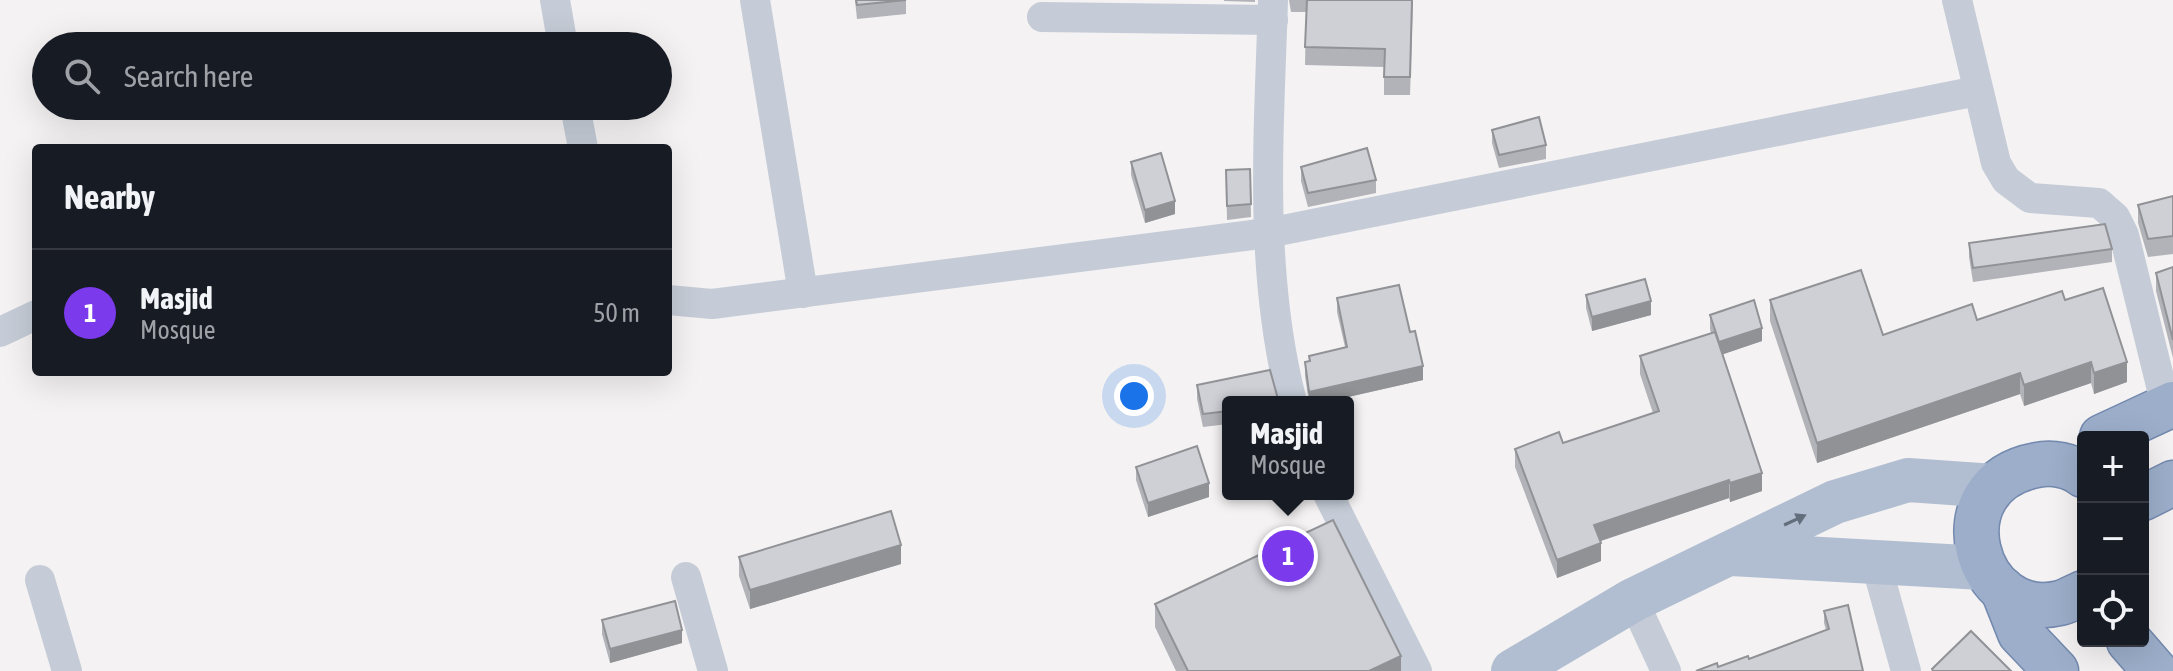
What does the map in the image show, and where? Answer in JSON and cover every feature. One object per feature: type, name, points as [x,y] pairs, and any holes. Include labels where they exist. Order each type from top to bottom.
[{"type":"highway","points":[[2115,431],[2170,405]]},
{"type":"highway","points":[[2056,671],[2020,633],[1975,540],[1979,511],[1994,486],[2018,469],[2071,461]]},
{"type":"highway","points":[[2149,495],[2173,483]]},
{"type":"highway","points":[[1993,579],[2030,603],[2059,603],[2077,596]]},
{"type":"highway","points":[[2134,647],[2155,671]]},
{"type":"main road","points":[[1513,671],[1633,600],[1835,502],[1908,480],[1994,486]]},
{"type":"main road","points":[[1725,554],[1875,560],[1993,579]]},
{"type":"street","points":[[555,0],[561,32]]},
{"type":"street","points":[[755,0],[803,293]]},
{"type":"street","points":[[1957,0],[1996,163],[2006,180],[2030,198],[2099,203],[2115,217],[2124,235],[2170,405]]},
{"type":"street","points":[[1042,17],[1273,10],[1268,233],[1282,364],[1290,396]]},
{"type":"street","points":[[672,300],[712,304],[1268,233],[1977,91]]},
{"type":"street","points":[[578,120],[582,144]]},
{"type":"street","points":[[0,332],[32,317]]},
{"type":"street","points":[[1331,500],[1417,671]]},
{"type":"street","points":[[1875,560],[1906,671]]},
{"type":"street","points":[[686,577],[713,671]]},
{"type":"street","points":[[40,580],[67,671]]},
{"type":"street","points":[[1633,600],[1666,671]]},
{"type":"building","points":[[856,0],[906,0],[857,5]]},
{"type":"building","points":[[1307,0],[1412,0],[1410,77],[1384,77],[1385,49],[1305,47]]},
{"type":"building","points":[[1539,117],[1546,145],[1499,155],[1492,130]]},
{"type":"building","points":[[1367,148],[1376,180],[1308,193],[1301,167]]},
{"type":"building","points":[[1161,153],[1175,201],[1145,210],[1131,162]]},
{"type":"building","points":[[1250,169],[1251,204],[1227,206],[1226,170]]},
{"type":"building","points":[[2173,196],[2173,236],[2148,239],[2138,205]]},
{"type":"building","points":[[2105,224],[2112,249],[1973,268],[1969,243]]},
{"type":"building","points":[[2173,267],[2173,340],[2156,273]]},
{"type":"building","points":[[1861,270],[1883,335],[1972,304],[1977,320],[2062,291],[2065,300],[2103,288],[2127,362],[2094,373],[2091,362],[2024,385],[2020,373],[1817,443],[1770,300]]},
{"type":"building","points":[[1645,279],[1651,301],[1592,317],[1586,295]]},
{"type":"building","points":[[1399,285],[1410,332],[1415,331],[1423,366],[1309,392],[1305,362],[1310,361],[1309,356],[1347,347],[1337,298]]},
{"type":"building","points":[[1754,300],[1762,328],[1719,342],[1710,315]]},
{"type":"building","points":[[1715,332],[1762,473],[1730,483],[1729,480],[1594,525],[1601,543],[1557,560],[1515,449],[1559,432],[1563,443],[1659,411],[1640,356]]},
{"type":"building","points":[[1270,370],[1277,396],[1222,396],[1222,412],[1203,414],[1197,385]]},
{"type":"building","points":[[1197,446],[1209,483],[1148,503],[1136,467]]},
{"type":"building","points":[[891,511],[901,545],[750,590],[739,557]]},
{"type":"building","points":[[1333,520],[1401,656],[1369,671],[1188,671],[1155,604]]},
{"type":"building","points":[[675,601],[682,630],[610,649],[602,620]]},
{"type":"building","points":[[1848,605],[1863,671],[1696,671],[1717,663],[1718,667],[1748,656],[1749,659],[1829,629],[1824,611]]},
{"type":"building","points":[[1971,631],[2011,671],[1933,671]]},
{"type":"place","name":"Masjid","points":[[1288,556]]}]
